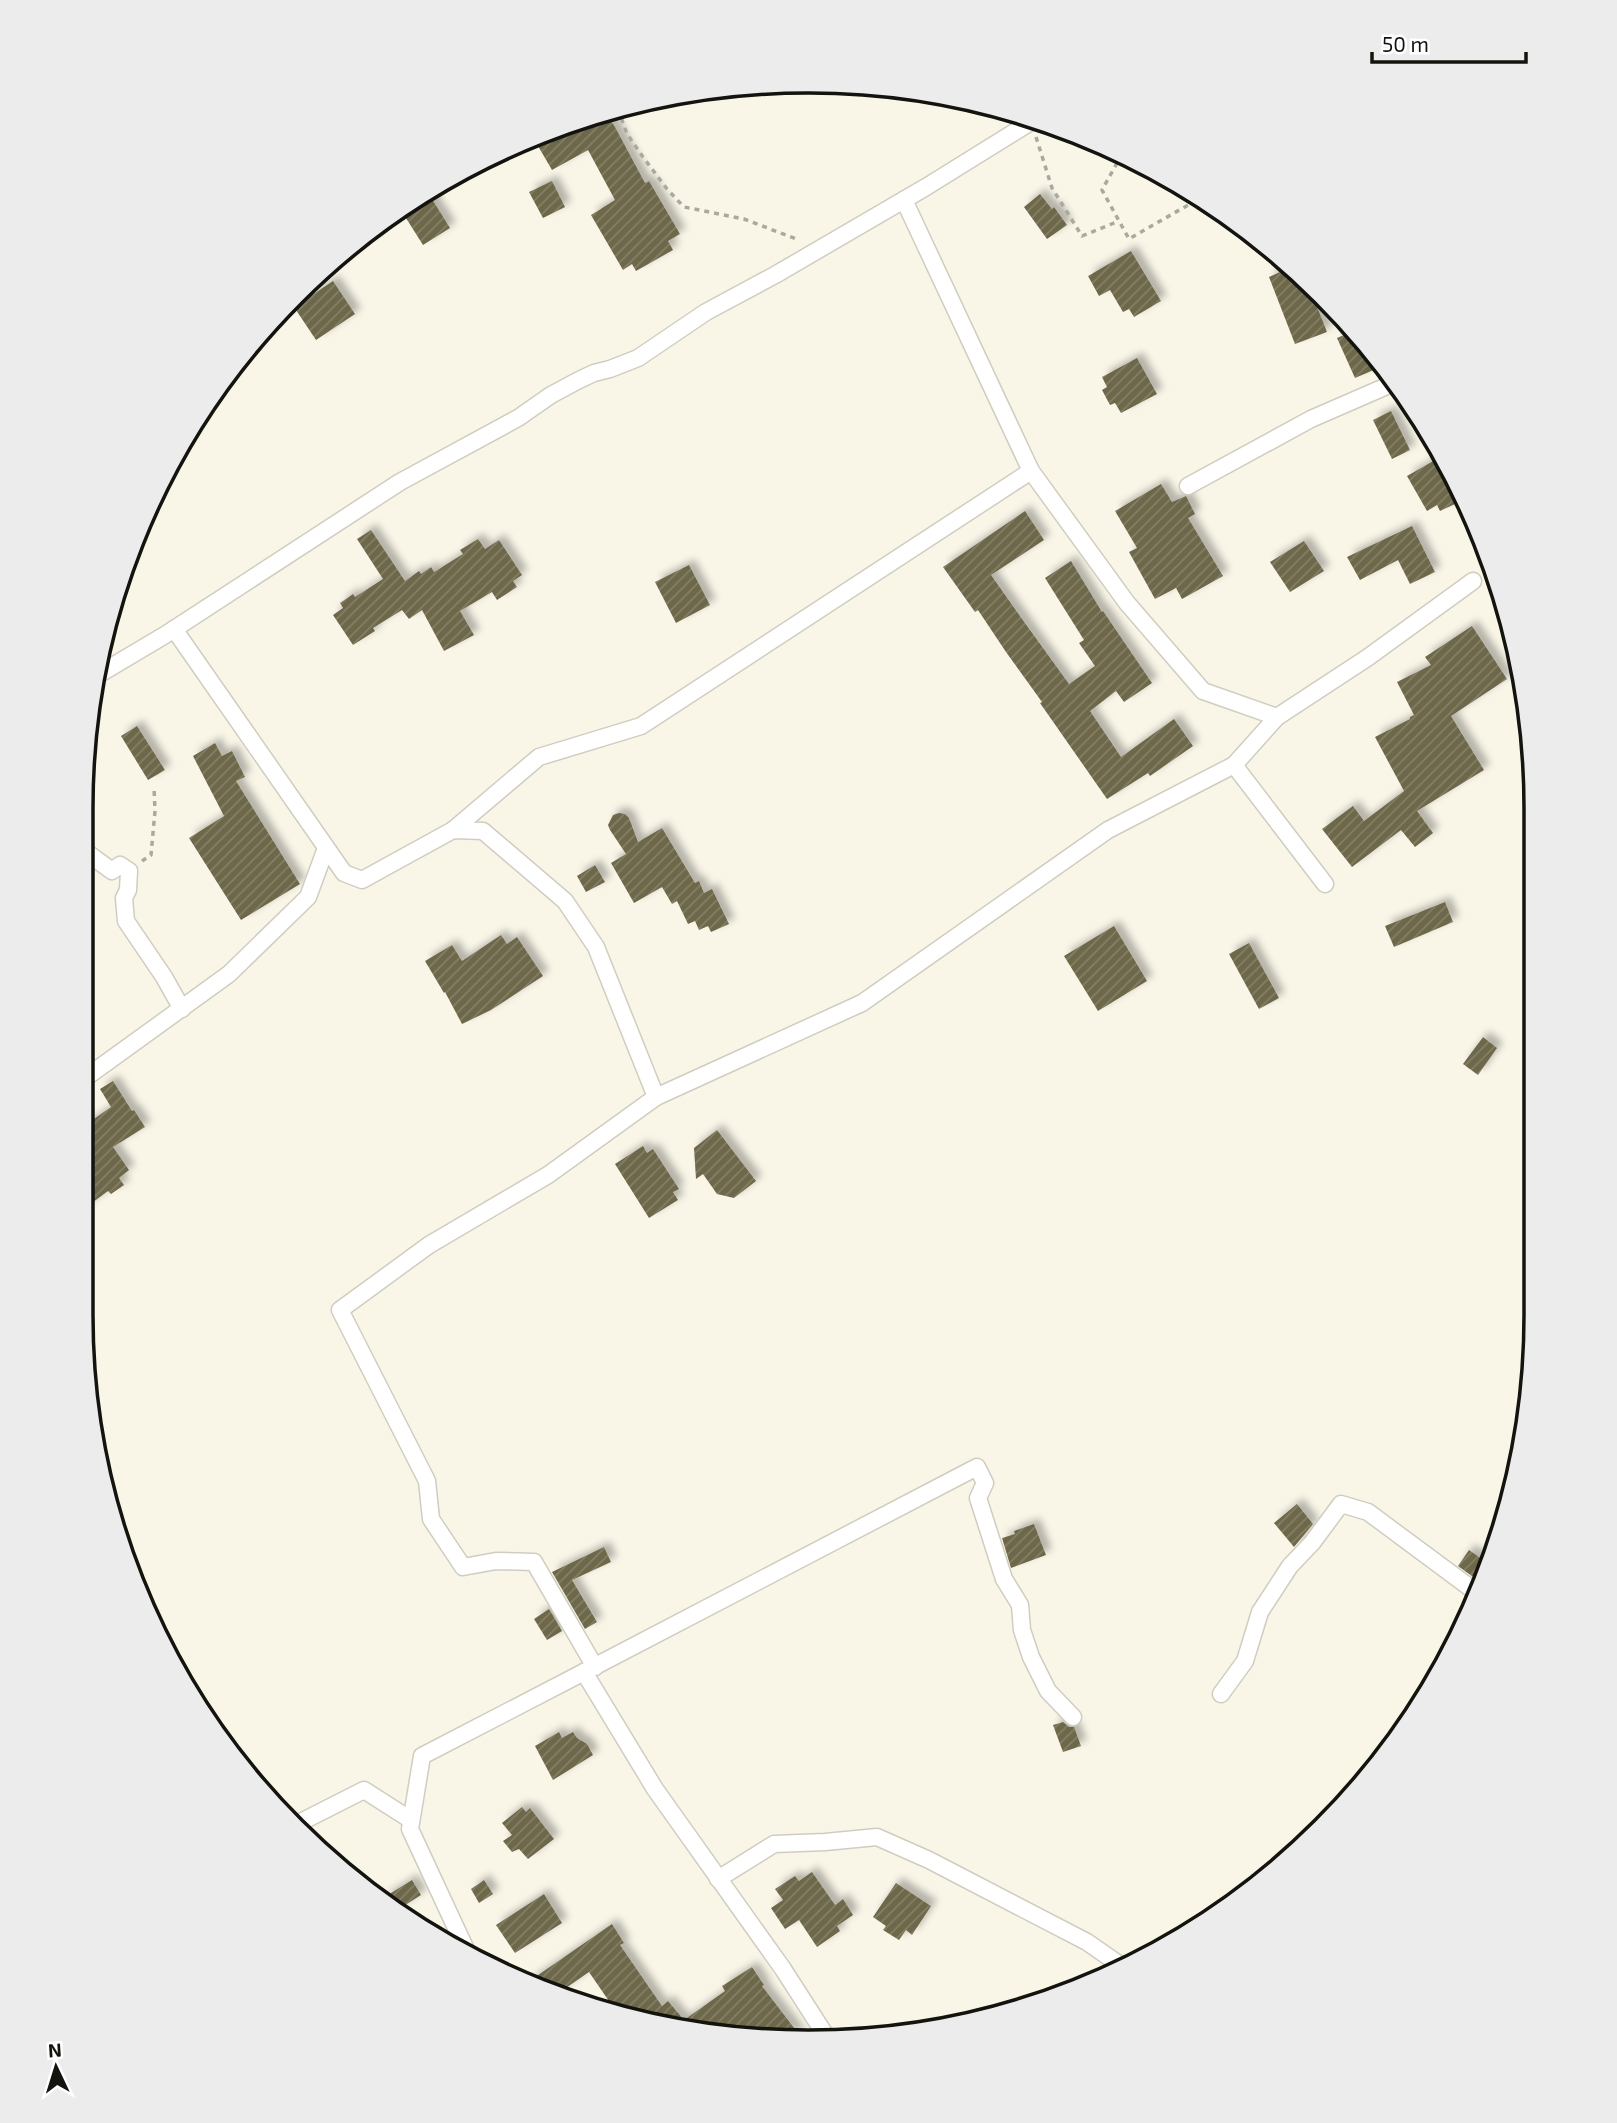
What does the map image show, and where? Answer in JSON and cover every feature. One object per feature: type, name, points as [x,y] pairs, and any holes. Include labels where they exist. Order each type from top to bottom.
[{"type":"street","points":[[107,669],[400,482],[518,418],[579,380],[638,358],[706,312],[822,248],[1024,126]]},
{"type":"street","points":[[904,200],[1031,471],[1127,603],[1203,691],[1277,718]]},
{"type":"street","points":[[1188,486],[1311,419],[1386,386]]},
{"type":"street","points":[[174,629],[344,873],[362,880],[453,830],[539,757],[641,726],[1031,471]]},
{"type":"street","points":[[822,2030],[783,1969],[655,1789],[589,1670],[534,1562],[496,1561],[463,1567],[431,1519],[427,1481],[340,1310],[429,1245],[548,1175],[656,1097],[863,1003],[1108,830],[1234,765],[1277,718],[1367,658],[1473,581]]},
{"type":"street","points":[[1234,765],[1325,884]]},
{"type":"street","points":[[453,830],[483,831],[565,901],[596,947],[656,1097]]},
{"type":"street","points":[[93,1072],[229,974],[307,897],[326,848]]},
{"type":"street","points":[[93,857],[112,871],[120,865],[129,871],[128,890],[124,898],[126,921],[182,1009]]},
{"type":"street","points":[[461,1940],[410,1829],[422,1756],[977,1467],[985,1483],[978,1498],[1004,1579],[1020,1605],[1022,1630],[1031,1657],[1048,1691],[1073,1717]]},
{"type":"street","points":[[1222,1694],[1245,1661],[1260,1612],[1290,1566],[1312,1543],[1341,1504],[1368,1512],[1470,1588]]},
{"type":"street","points":[[302,1821],[364,1790],[411,1820]]},
{"type":"street","points":[[718,1879],[774,1844],[877,1837],[929,1860],[1087,1942],[1114,1961]]},
{"type":"path","points":[[621,117],[635,145],[667,189],[684,207],[744,219],[822,248]]},
{"type":"path","points":[[1035,130],[1052,188],[1082,236],[1119,221]]},
{"type":"path","points":[[1117,163],[1102,190],[1129,239],[1190,204]]},
{"type":"path","points":[[129,871],[151,855],[154,787]]},
{"type":"building","points":[[611,121],[645,183],[649,181],[680,234],[668,241],[673,250],[636,271],[632,264],[623,270],[591,215],[615,200],[588,150],[552,170],[538,146]]},
{"type":"building","points":[[552,181],[565,207],[543,218],[529,192]]},
{"type":"building","points":[[1040,194],[1067,225],[1047,239],[1024,207]]},
{"type":"building","points":[[433,200],[450,228],[423,245],[405,217]]},
{"type":"building","points":[[1131,251],[1161,301],[1134,317],[1129,309],[1123,312],[1110,290],[1099,296],[1088,276]]},
{"type":"building","points":[[1281,271],[1315,302],[1327,332],[1295,344],[1269,277]]},
{"type":"building","points":[[333,281],[355,314],[316,340],[295,309]]},
{"type":"building","points":[[1345,335],[1374,370],[1355,378],[1337,338]]},
{"type":"building","points":[[1137,358],[1157,394],[1121,413],[1115,403],[1110,405],[1102,390],[1107,387],[1102,377]]},
{"type":"building","points":[[1391,411],[1410,450],[1392,459],[1373,420]]},
{"type":"building","points":[[1433,461],[1455,504],[1440,511],[1437,505],[1427,511],[1407,476]]},
{"type":"building","points":[[1161,484],[1172,502],[1186,496],[1195,514],[1188,518],[1223,576],[1182,599],[1176,588],[1155,599],[1129,552],[1137,548],[1115,511]]},
{"type":"building","points":[[1025,511],[1044,540],[991,575],[1022,619],[1069,684],[1095,666],[1079,643],[1084,640],[1045,578],[1071,561],[1102,612],[1152,683],[1124,702],[1116,691],[1090,711],[1121,757],[1174,719],[1193,746],[1150,776],[1148,773],[1107,799],[978,610],[975,612],[943,567]]},
{"type":"building","points":[[1412,526],[1435,572],[1410,584],[1398,560],[1360,580],[1347,557]]},
{"type":"building","points":[[371,530],[405,581],[419,571],[421,574],[431,567],[434,572],[463,554],[460,550],[478,539],[485,549],[499,540],[522,575],[513,581],[517,587],[497,600],[492,592],[460,611],[474,635],[444,651],[422,610],[409,619],[402,610],[373,628],[375,631],[353,645],[333,615],[343,608],[340,603],[383,579],[357,539]]},
{"type":"building","points":[[1304,541],[1324,571],[1290,592],[1270,562]]},
{"type":"building","points":[[689,565],[710,605],[676,623],[655,582]]},
{"type":"building","points":[[1472,626],[1507,679],[1451,716],[1484,770],[1417,811],[1433,833],[1415,847],[1401,830],[1352,867],[1322,829],[1353,806],[1364,821],[1404,791],[1375,737],[1414,715],[1397,682],[1431,665],[1425,657]]},
{"type":"building","points":[[137,726],[165,770],[148,780],[121,736]]},
{"type":"building","points":[[215,743],[222,756],[232,751],[245,777],[236,781],[300,884],[241,920],[189,838],[224,816],[193,756]]},
{"type":"building","points":[[619,813],[629,818],[638,842],[662,828],[695,883],[699,881],[704,893],[712,889],[729,924],[711,932],[708,926],[699,930],[695,921],[688,924],[677,901],[672,904],[662,887],[634,903],[611,863],[626,854],[608,825],[613,815]]},
{"type":"building","points":[[595,865],[605,882],[586,892],[577,876]]},
{"type":"building","points":[[1445,902],[1453,922],[1394,947],[1385,926]]},
{"type":"building","points":[[1114,926],[1147,981],[1098,1011],[1064,956]]},
{"type":"building","points":[[501,935],[507,944],[517,937],[543,976],[491,1010],[462,1024],[425,961],[452,945],[462,961]]},
{"type":"building","points":[[1249,943],[1279,998],[1259,1009],[1229,954]]},
{"type":"building","points":[[1483,1037],[1497,1048],[1478,1075],[1463,1064]]},
{"type":"building","points":[[113,1081],[145,1127],[113,1147],[129,1170],[119,1178],[124,1185],[111,1194],[108,1191],[93,1202],[93,1120],[111,1107],[100,1089]]},
{"type":"building","points":[[717,1130],[756,1181],[734,1198],[717,1194],[703,1174],[696,1179],[694,1148]]},
{"type":"building","points":[[643,1146],[647,1153],[653,1149],[679,1189],[673,1192],[678,1200],[649,1218],[615,1164]]},
{"type":"building","points":[[1297,1504],[1313,1524],[1294,1547],[1274,1523]]},
{"type":"building","points":[[1034,1524],[1046,1555],[1011,1568],[1002,1538]]},
{"type":"building","points":[[604,1547],[611,1562],[572,1580],[597,1622],[585,1629],[552,1572]]},
{"type":"building","points":[[1469,1550],[1481,1558],[1474,1577],[1458,1566]]},
{"type":"building","points":[[549,1609],[562,1631],[547,1640],[534,1619]]},
{"type":"building","points":[[1063,1722],[1074,1727],[1081,1746],[1063,1752],[1053,1725]]},
{"type":"building","points":[[559,1732],[562,1738],[573,1732],[587,1744],[593,1755],[553,1780],[535,1746]]},
{"type":"building","points":[[522,1807],[526,1812],[530,1808],[554,1839],[528,1859],[519,1849],[512,1852],[503,1841],[512,1835],[502,1823]]},
{"type":"building","points":[[812,1872],[835,1905],[843,1899],[853,1915],[837,1926],[840,1931],[817,1947],[799,1920],[785,1929],[771,1908],[783,1900],[775,1889],[795,1876],[799,1881]]},
{"type":"building","points":[[412,1880],[421,1895],[405,1905],[389,1894]]},
{"type":"building","points":[[484,1880],[493,1894],[479,1903],[471,1889]]},
{"type":"building","points":[[896,1883],[931,1906],[912,1935],[906,1930],[899,1940],[883,1930],[886,1926],[873,1917]]},
{"type":"building","points":[[544,1894],[562,1923],[515,1953],[496,1925]]},
{"type":"building","points":[[612,1924],[624,1943],[620,1945],[662,2006],[668,2001],[683,2018],[609,2002],[589,1972],[566,1988],[536,1976]]},
{"type":"building","points":[[752,1967],[764,1985],[762,1986],[795,2030],[762,2029],[686,2019],[725,1991],[722,1986]]}]
